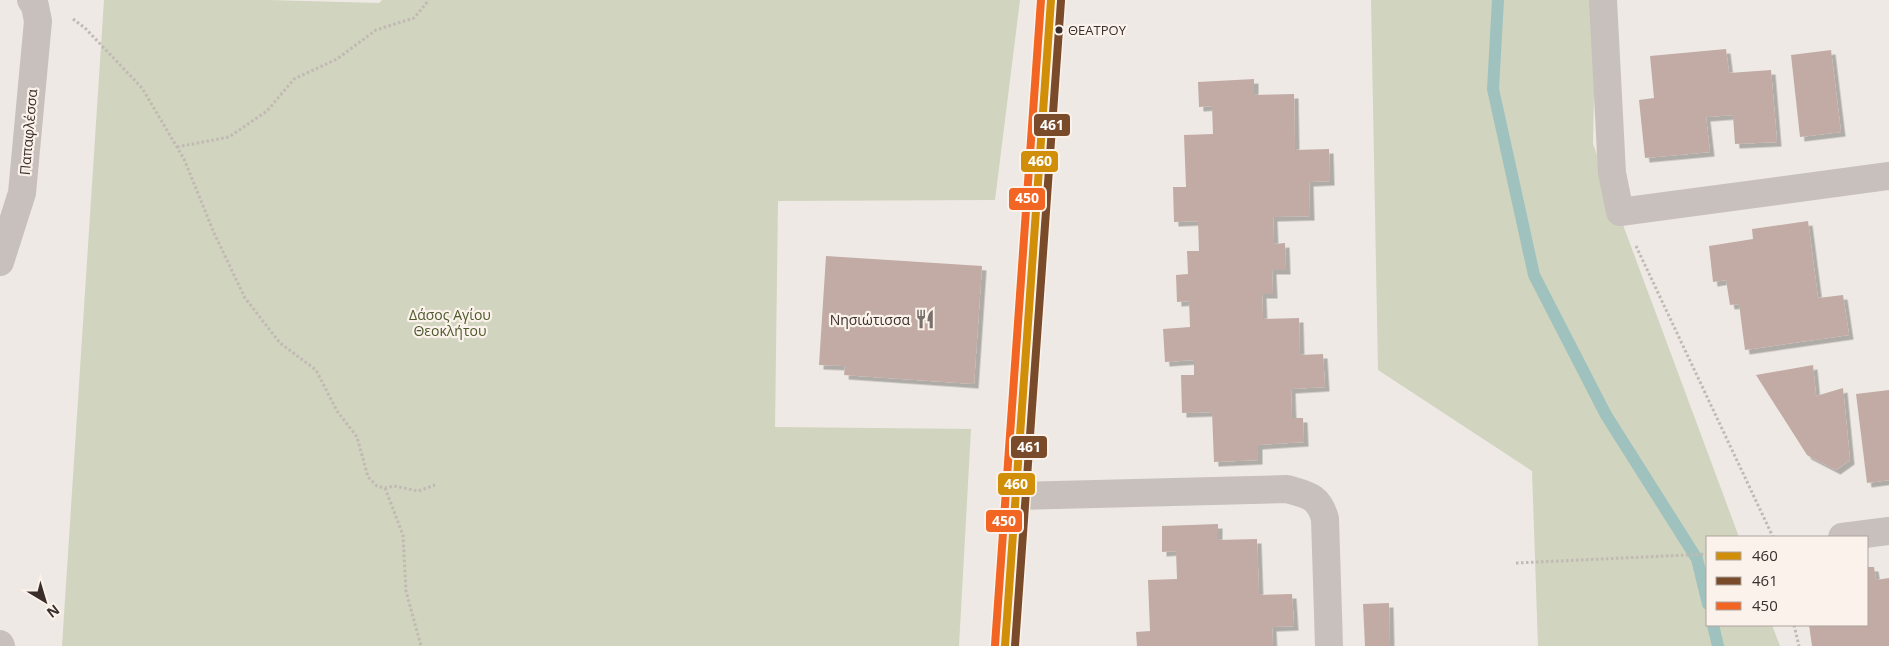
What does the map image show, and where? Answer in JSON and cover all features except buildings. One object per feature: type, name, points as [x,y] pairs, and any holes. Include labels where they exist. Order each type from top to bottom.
[{"type":"main road","points":[[1004,646],[1017,496],[1048,3]]},
{"type":"street","points":[[1603,0],[1612,173],[1620,212],[1889,176]]},
{"type":"street","name":"Παπαφλέσσα","points":[[0,262],[22,193],[38,21],[33,3]]},
{"type":"street","points":[[1017,496],[1287,489],[1310,496],[1322,507],[1325,519],[1329,646]]},
{"type":"street","points":[[1849,536],[1889,530]]},
{"type":"path","points":[[177,147],[229,136],[267,111],[294,79],[337,59],[376,30],[414,18],[429,0]]},
{"type":"path","points":[[33,3],[77,21],[142,88],[177,147],[245,298],[280,343],[316,370],[336,411],[357,437],[368,477],[377,486],[385,488],[394,486],[418,491],[435,485]]},
{"type":"path","points":[[1620,212],[1773,536]]},
{"type":"path","points":[[385,488],[403,535],[406,592],[421,646]]},
{"type":"path","points":[[1516,563],[1706,554]]},
{"type":"path","points":[[1794,626],[1799,646]]},
{"type":"green space","name":"Δάσος Αγίου Θεοκλήτου","points":[[104,0],[268,0],[379,3],[382,0],[1020,0],[995,200],[778,201],[775,427],[971,429],[959,646],[62,646]]},
{"type":"green space","points":[[1371,0],[1596,0],[1593,144],[1739,536],[1706,536],[1706,626],[1772,626],[1780,646],[1538,646],[1532,471],[1378,370]]},
{"type":"waterway","points":[[1498,0],[1493,89],[1534,275],[1606,415],[1697,559],[1706,596]]},
{"type":"waterway","points":[[1713,626],[1718,646]]},
{"type":"transit line","name":"450","points":[[995,645],[1041,0]]},
{"type":"transit line","name":"460","points":[[1005,646],[1051,0]]},
{"type":"transit line","name":"461","points":[[1015,646],[1061,1]]},
{"type":"place","name":"ΘΕΑΤΡΟΥ","points":[[1059,30]]},
{"type":"place","name":"Νησιώτισσα","points":[[925,319]]}]
